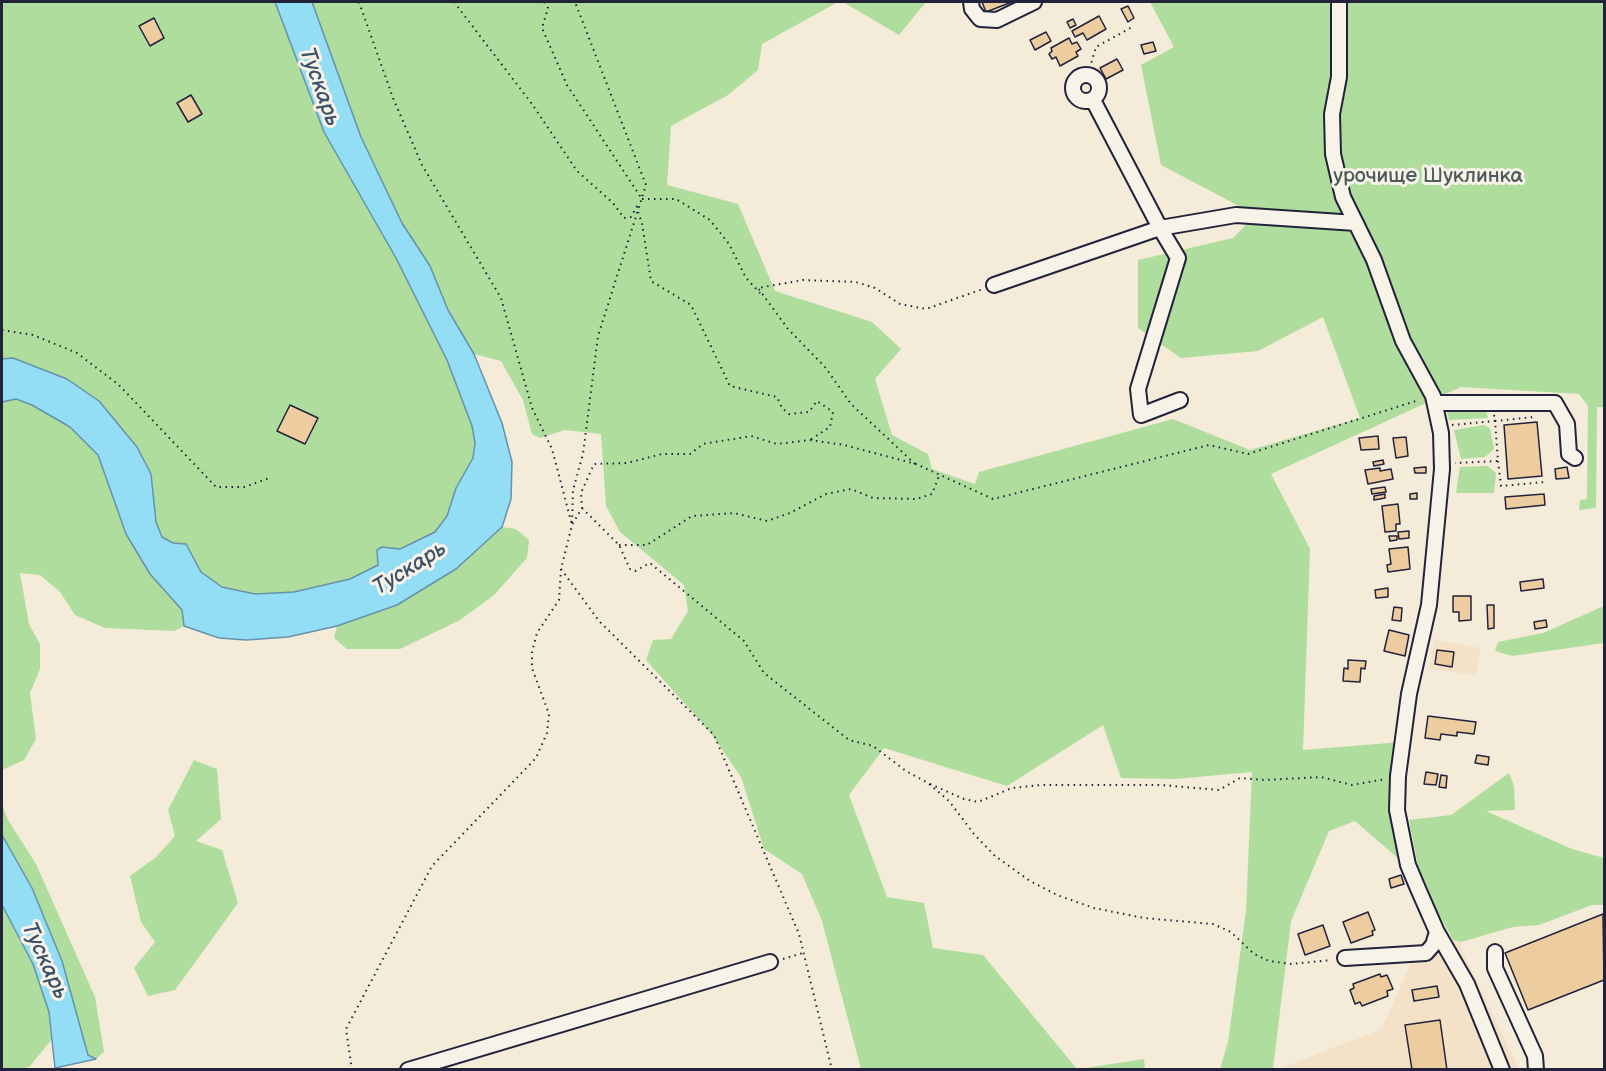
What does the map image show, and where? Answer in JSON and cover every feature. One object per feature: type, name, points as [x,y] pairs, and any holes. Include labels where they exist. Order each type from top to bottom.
[{"type":"street","points":[[971,2],[972,9],[980,18],[997,20],[1034,2]]},
{"type":"street","points":[[1339,2],[1339,77],[1332,114],[1333,154],[1343,197],[1374,260],[1403,341],[1435,400],[1440,426],[1442,463],[1429,605],[1409,694],[1398,776],[1397,810],[1404,849],[1415,883],[1437,932],[1467,984],[1502,1070]]},
{"type":"street","points":[[1088,74],[1099,83],[1099,93],[1093,100],[1079,99],[1073,89],[1077,78],[1088,74]]},
{"type":"street","points":[[1093,100],[1178,258],[1138,389],[1141,415],[1180,400]]},
{"type":"street","points":[[994,285],[1160,228],[1236,215],[1356,223]]},
{"type":"street","points":[[1435,400],[1555,403],[1567,424],[1569,454],[1575,458]]},
{"type":"street","points":[[1345,958],[1426,953],[1433,945],[1437,932]]},
{"type":"street","points":[[1495,952],[1496,968],[1535,1056],[1536,1070]]},
{"type":"street","points":[[408,1070],[770,962]]},
{"type":"path","points":[[359,2],[393,98],[422,165],[501,298],[532,408],[552,449],[572,525]]},
{"type":"path","points":[[454,2],[532,104],[577,171],[613,203],[624,218],[631,217],[642,199]]},
{"type":"path","points":[[544,2],[548,8],[542,28],[567,85],[642,199]]},
{"type":"path","points":[[352,1070],[346,1029],[432,866],[536,758],[548,733],[549,714],[532,668],[532,652],[537,633],[559,600],[561,569],[572,525],[573,490],[583,454],[598,336],[645,192],[645,179],[609,94],[575,2]]},
{"type":"path","points":[[1088,74],[1096,47],[1134,26]]},
{"type":"path","points":[[642,199],[676,199],[710,220],[729,244],[746,278],[764,297]]},
{"type":"path","points":[[638,212],[642,223],[651,281],[691,305],[730,386],[777,397],[782,408],[789,414],[809,412],[817,401],[832,412],[830,427],[810,440]]},
{"type":"path","points":[[916,464],[851,404],[825,367],[788,329],[758,288],[803,280],[856,282],[875,288],[900,304],[926,309],[994,285]]},
{"type":"path","points":[[2,330],[33,335],[77,353],[120,385],[216,487],[245,487],[269,478]]},
{"type":"path","points":[[572,525],[582,508],[581,493],[594,464],[627,463],[662,454],[690,454],[703,444],[751,435],[777,444],[810,440],[844,445],[916,464],[993,499],[1209,445],[1248,454],[1435,400]]},
{"type":"path","points":[[1440,426],[1495,421],[1501,486],[1545,482]]},
{"type":"path","points":[[1442,463],[1498,461]]},
{"type":"path","points":[[619,545],[647,545],[692,516],[734,513],[767,521],[790,513],[826,494],[851,489],[873,498],[916,499],[932,494],[939,476]]},
{"type":"path","points":[[582,508],[619,545],[630,569],[635,571],[650,563],[744,641],[764,673],[828,725],[849,740],[873,746],[906,771],[928,783],[964,799],[978,802],[1012,788],[1041,785],[1161,785],[1218,790],[1240,778],[1264,780],[1321,777],[1352,785],[1398,776]]},
{"type":"path","points":[[561,569],[599,621],[714,735],[798,934],[832,1070]]},
{"type":"path","points":[[928,783],[949,801],[974,834],[995,856],[1030,881],[1057,895],[1094,908],[1144,918],[1214,924],[1231,932],[1254,954],[1269,961],[1292,964],[1345,958]]},
{"type":"path","points":[[770,962],[803,953]]},
{"type":"shaded area","points":[[1434,640],[1480,648],[1477,675],[1429,669]]},
{"type":"shaded area","points":[[1453,940],[1461,942],[1461,948],[1519,1069],[1276,1070],[1382,1029],[1412,960]]},
{"type":"green space","name":"урочище Шуклинка","points":[[2,2],[838,2],[762,44],[758,70],[728,95],[671,126],[667,185],[738,204],[775,291],[872,322],[901,349],[875,379],[892,435],[928,454],[932,469],[975,484],[979,472],[1173,419],[1250,450],[1360,418],[1323,317],[1258,351],[1181,358],[1138,328],[1138,260],[1233,238],[1256,215],[1161,165],[1141,65],[1174,47],[1150,2],[1604,2],[1604,407],[1597,407],[1596,508],[1579,510],[1580,500],[1587,499],[1588,406],[1579,394],[1461,387],[1271,474],[1310,549],[1303,750],[1401,742],[1390,807],[1400,860],[1355,821],[1329,831],[1291,921],[1273,1069],[1220,1069],[1228,1042],[1246,911],[1252,772],[1175,779],[1121,778],[1103,725],[1007,786],[884,748],[849,795],[887,897],[924,903],[933,948],[983,955],[1077,1069],[861,1069],[822,921],[802,874],[764,849],[741,777],[710,732],[646,660],[653,640],[671,639],[688,611],[684,585],[620,532],[606,506],[601,434],[565,430],[540,438],[532,434],[523,400],[501,361],[474,354],[447,360],[472,426],[475,443],[473,458],[441,532],[412,553],[377,550],[378,564],[350,579],[294,592],[255,594],[222,587],[201,572],[186,544],[173,543],[162,537],[156,522],[151,474],[99,401],[67,379],[13,358],[2,359]]},
{"type":"green space","points":[[843,2],[926,2],[899,35]]},
{"type":"green space","points":[[16,399],[32,405],[70,427],[98,455],[126,534],[150,574],[182,610],[184,626],[175,631],[105,628],[75,615],[60,592],[40,575],[20,573],[29,624],[40,644],[40,669],[30,693],[36,739],[24,760],[2,770],[2,402]]},
{"type":"green space","points":[[1485,405],[1488,418],[1449,420],[1446,407]]},
{"type":"green space","points":[[1484,425],[1490,428],[1494,449],[1485,457],[1461,459],[1454,430]]},
{"type":"green space","points":[[1488,466],[1496,473],[1494,493],[1456,493],[1460,467]]},
{"type":"green space","points":[[502,527],[516,529],[529,540],[527,558],[494,595],[460,620],[400,649],[347,649],[334,638],[337,626],[397,605],[456,569]]},
{"type":"green space","points":[[1604,606],[1604,643],[1512,656],[1495,651],[1498,642],[1543,633]]},
{"type":"green space","points":[[194,760],[217,769],[221,819],[196,841],[222,850],[238,903],[175,990],[148,996],[134,968],[155,942],[141,922],[130,876],[155,858],[175,836],[168,810]]},
{"type":"green space","points":[[1509,773],[1514,786],[1515,810],[1486,811],[1572,849],[1604,858],[1604,905],[1592,905],[1539,925],[1513,927],[1461,942],[1453,940],[1421,882],[1409,820],[1451,815]]},
{"type":"green space","points":[[2,804],[8,820],[36,864],[95,997],[104,1052],[96,1059],[88,1055],[62,961],[32,888],[2,835]]},
{"type":"green space","points":[[2,905],[33,964],[49,1012],[53,1038],[29,1067],[21,1069],[2,1069]]},
{"type":"green space","points":[[1144,1059],[1145,1069],[1079,1069]]},
{"type":"water","name":"Тускарь","points":[[275,2],[312,2],[361,137],[402,223],[430,266],[448,310],[474,354],[502,423],[512,462],[511,499],[502,527],[456,569],[397,605],[337,626],[288,637],[246,640],[219,638],[184,626],[182,610],[150,574],[126,534],[98,455],[70,427],[32,405],[16,399],[2,402],[2,359],[13,358],[67,379],[99,401],[137,447],[151,474],[156,522],[162,537],[173,543],[186,544],[201,572],[222,587],[255,594],[294,592],[350,579],[378,565],[377,550],[382,547],[400,549],[435,532],[447,516],[456,488],[473,458],[475,443],[472,426],[447,360],[396,258],[324,132]]},
{"type":"water","name":"Тускарь","points":[[2,835],[32,888],[62,961],[88,1055],[96,1059],[55,1068],[49,1012],[33,964],[2,905]]},
{"type":"building","points":[[982,2],[1012,2],[986,12]]},
{"type":"building","points":[[1128,6],[1134,18],[1128,22],[1121,9]]},
{"type":"building","points":[[1099,16],[1106,29],[1087,40],[1083,33],[1075,37],[1072,31]]},
{"type":"building","points":[[154,18],[164,38],[150,46],[139,26]]},
{"type":"building","points":[[1073,19],[1076,25],[1070,28],[1067,22]]},
{"type":"building","points":[[1046,32],[1051,41],[1035,50],[1030,40]]},
{"type":"building","points":[[1069,38],[1072,44],[1077,42],[1081,49],[1076,52],[1078,56],[1060,66],[1056,57],[1052,59],[1049,54],[1052,51],[1051,48]]},
{"type":"building","points":[[1153,42],[1156,51],[1144,54],[1141,45]]},
{"type":"building","points":[[1117,59],[1123,70],[1106,79],[1100,68]]},
{"type":"building","points":[[191,95],[202,114],[188,122],[177,103]]},
{"type":"building","points":[[290,405],[318,418],[305,444],[277,431]]},
{"type":"building","points":[[1537,422],[1542,476],[1508,479],[1504,425]]},
{"type":"building","points":[[1378,436],[1379,449],[1361,450],[1359,438]]},
{"type":"building","points":[[1406,437],[1408,456],[1396,458],[1393,438]]},
{"type":"building","points":[[1383,460],[1384,464],[1374,466],[1373,462]]},
{"type":"building","points":[[1426,467],[1426,473],[1415,473],[1414,468]]},
{"type":"building","points":[[1567,467],[1569,478],[1556,479],[1555,469]]},
{"type":"building","points":[[1380,468],[1380,471],[1391,469],[1393,479],[1368,484],[1365,470]]},
{"type":"building","points":[[1385,487],[1386,492],[1372,494],[1371,489]]},
{"type":"building","points":[[1417,493],[1417,499],[1410,499],[1410,494]]},
{"type":"building","points":[[1385,494],[1385,498],[1374,500],[1374,496]]},
{"type":"building","points":[[1544,494],[1545,505],[1506,509],[1505,497]]},
{"type":"building","points":[[1398,504],[1400,524],[1396,524],[1396,531],[1385,532],[1382,506]]},
{"type":"building","points":[[1409,531],[1409,538],[1399,539],[1398,532]]},
{"type":"building","points":[[1389,536],[1397,536],[1397,540],[1390,541]]},
{"type":"building","points":[[1408,547],[1410,569],[1388,572],[1387,565],[1391,564],[1389,549]]},
{"type":"building","points":[[1543,579],[1544,588],[1521,591],[1520,582]]},
{"type":"building","points":[[1388,588],[1388,597],[1376,598],[1375,590]]},
{"type":"building","points":[[1453,596],[1471,596],[1471,620],[1459,621],[1459,612],[1453,612]]},
{"type":"building","points":[[1487,605],[1494,605],[1494,628],[1488,629]]},
{"type":"building","points":[[1394,607],[1402,608],[1401,621],[1392,620]]},
{"type":"building","points":[[1546,620],[1547,627],[1535,629],[1534,622]]},
{"type":"building","points":[[1389,630],[1409,635],[1405,656],[1384,651]]},
{"type":"building","points":[[1437,650],[1454,652],[1452,667],[1435,664]]},
{"type":"building","points":[[1348,660],[1366,661],[1365,669],[1361,668],[1360,682],[1343,681],[1344,668],[1348,669]]},
{"type":"building","points":[[1428,716],[1476,722],[1474,734],[1457,732],[1457,736],[1441,734],[1440,740],[1425,738]]},
{"type":"building","points":[[1477,755],[1489,757],[1488,765],[1475,763]]},
{"type":"building","points":[[1426,772],[1438,774],[1436,785],[1424,784]]},
{"type":"building","points":[[1441,775],[1447,776],[1446,788],[1439,787]]},
{"type":"building","points":[[1401,875],[1404,884],[1391,888],[1389,879]]},
{"type":"building","points":[[1368,912],[1375,930],[1372,931],[1373,935],[1351,943],[1343,922]]},
{"type":"building","points":[[1603,914],[1604,980],[1528,1010],[1505,953]]},
{"type":"building","points":[[1323,925],[1330,946],[1305,955],[1298,934]]},
{"type":"building","points":[[1380,974],[1381,977],[1387,975],[1393,989],[1387,991],[1388,996],[1362,1006],[1360,1002],[1355,1004],[1350,990],[1354,988],[1353,984]]},
{"type":"building","points":[[1437,986],[1439,997],[1414,1001],[1412,990]]},
{"type":"building","points":[[1440,1020],[1447,1070],[1412,1070],[1405,1025]]}]
